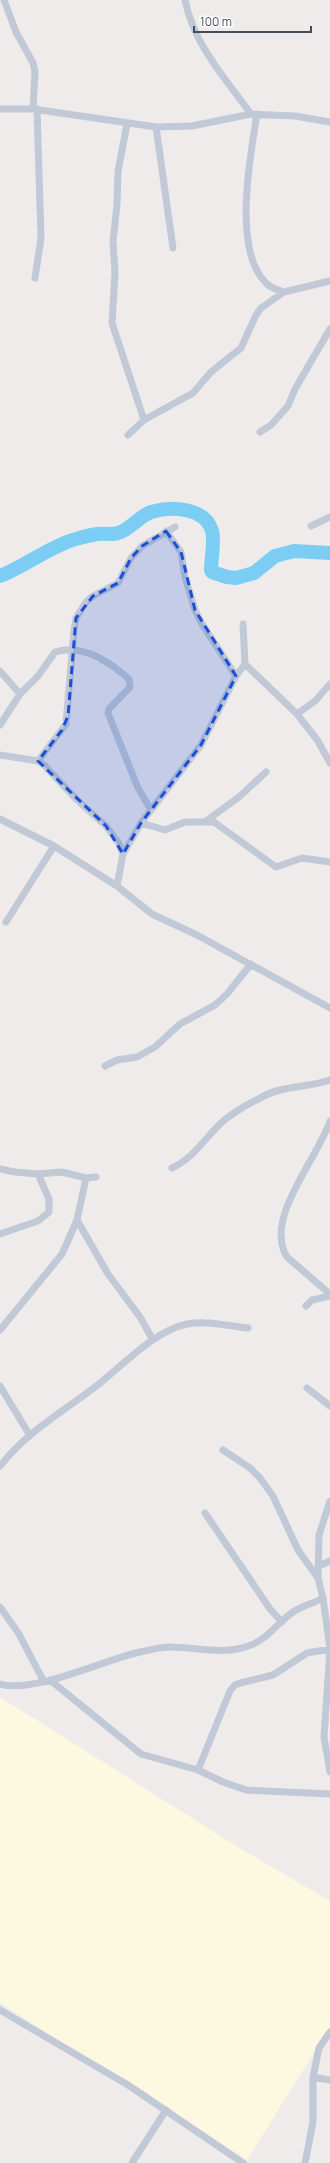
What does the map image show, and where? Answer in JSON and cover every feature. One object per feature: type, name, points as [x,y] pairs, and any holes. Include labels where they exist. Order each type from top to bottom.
[{"type":"street","points":[[4,0],[16,32],[33,63],[35,72],[35,109],[42,238],[35,278]]},
{"type":"street","points":[[186,0],[188,15],[203,47],[222,77],[254,114],[245,202],[249,244],[253,262],[262,279],[269,286],[284,292]]},
{"type":"street","points":[[0,109],[35,109],[126,124],[156,127],[192,126],[254,114],[295,116],[330,122]]},
{"type":"street","points":[[126,124],[118,171],[117,204],[113,242],[115,273],[112,323],[144,420]]},
{"type":"street","points":[[156,127],[173,248]]},
{"type":"street","points":[[128,435],[144,420],[193,393],[211,372],[241,348],[256,315],[261,308],[284,292],[330,282]]},
{"type":"street","points":[[260,432],[282,415],[288,406],[295,389],[330,329]]},
{"type":"street","points":[[311,526],[330,517]]},
{"type":"street","points":[[38,761],[66,724],[76,618],[86,602],[93,596],[118,583],[131,558],[142,546],[175,527]]},
{"type":"street","points":[[166,531],[181,552],[185,577],[194,610],[236,676]]},
{"type":"street","points":[[117,886],[123,854],[141,823],[201,745],[236,676],[244,664],[243,624]]},
{"type":"street","points":[[0,725],[20,694],[38,676],[53,654],[58,651],[72,649],[104,659],[129,679],[130,687],[109,709],[108,713],[138,788],[151,810]]},
{"type":"street","points":[[244,664],[297,714],[318,741],[330,762]]},
{"type":"street","points":[[0,671],[20,694]]},
{"type":"street","points":[[297,714],[315,701],[330,684]]},
{"type":"street","points":[[0,755],[38,761],[76,799],[106,826],[118,842],[123,854]]},
{"type":"street","points":[[206,821],[239,797],[266,772]]},
{"type":"street","points":[[0,819],[54,846],[117,886],[152,914],[251,964],[330,1008]]},
{"type":"street","points":[[141,823],[165,830],[185,822],[206,821],[222,826],[276,866],[302,858],[330,862]]},
{"type":"street","points":[[6,922],[54,846]]},
{"type":"street","points":[[105,1066],[117,1060],[137,1057],[155,1047],[180,1024],[215,1005],[227,994],[251,964]]},
{"type":"street","points":[[172,1168],[186,1162],[220,1125],[261,1097],[272,1092],[318,1085],[330,1080]]},
{"type":"street","points":[[330,1120],[291,1198],[284,1215],[280,1235],[283,1251],[287,1257],[330,1295]]},
{"type":"street","points":[[0,1169],[38,1174],[66,1172],[86,1178],[96,1177]]},
{"type":"street","points":[[0,1234],[38,1221],[49,1212],[49,1199],[38,1174]]},
{"type":"street","points":[[0,1330],[62,1254],[77,1220],[86,1178]]},
{"type":"street","points":[[77,1220],[108,1274],[140,1317],[153,1340]]},
{"type":"street","points":[[306,1306],[312,1300],[330,1295]]},
{"type":"street","points":[[0,1466],[29,1434],[95,1388],[153,1340],[186,1324],[200,1322],[248,1328]]},
{"type":"street","points":[[0,1386],[29,1434]]},
{"type":"street","points":[[307,1388],[330,1406]]},
{"type":"street","points":[[223,1450],[250,1468],[260,1478],[273,1496],[298,1550],[318,1578]]},
{"type":"street","points":[[330,1502],[319,1535],[318,1578],[323,1598],[330,1649],[328,1705],[324,1737],[330,1772]]},
{"type":"street","points":[[205,1513],[270,1609],[282,1622]]},
{"type":"street","points":[[319,1566],[330,1560]]},
{"type":"street","points":[[0,1684],[23,1686],[47,1681],[98,1663],[139,1652],[169,1647],[214,1652],[235,1651],[268,1637],[294,1612],[323,1598]]},
{"type":"street","points":[[0,1607],[19,1634],[47,1681],[141,1754],[198,1770],[229,1785],[246,1790],[330,1794]]},
{"type":"street","points":[[198,1770],[230,1691],[235,1685],[273,1675],[307,1653],[330,1649]]},
{"type":"street","points":[[0,2010],[166,2110],[239,2162]]},
{"type":"street","points":[[306,2163],[313,2122],[313,2077],[319,2048],[330,2032]]},
{"type":"street","points":[[313,2077],[330,2080]]},
{"type":"street","points":[[132,2163],[166,2110]]},
{"type":"highlighted area","points":[[166,531],[181,552],[195,610],[236,676],[201,745],[141,823],[123,854],[106,826],[38,761],[62,730],[68,716],[76,618],[93,596],[118,583],[131,558],[142,546]]},
{"type":"shaded area","points":[[0,1697],[241,1849],[330,1901],[330,2027],[247,2160],[0,2003]]},
{"type":"waterway","points":[[0,576],[66,542],[94,534],[118,533],[127,529],[151,512],[168,509],[186,510],[195,513],[208,523],[213,535],[211,570],[212,572],[227,577],[236,578],[254,573],[275,556],[294,551],[330,553]]}]
